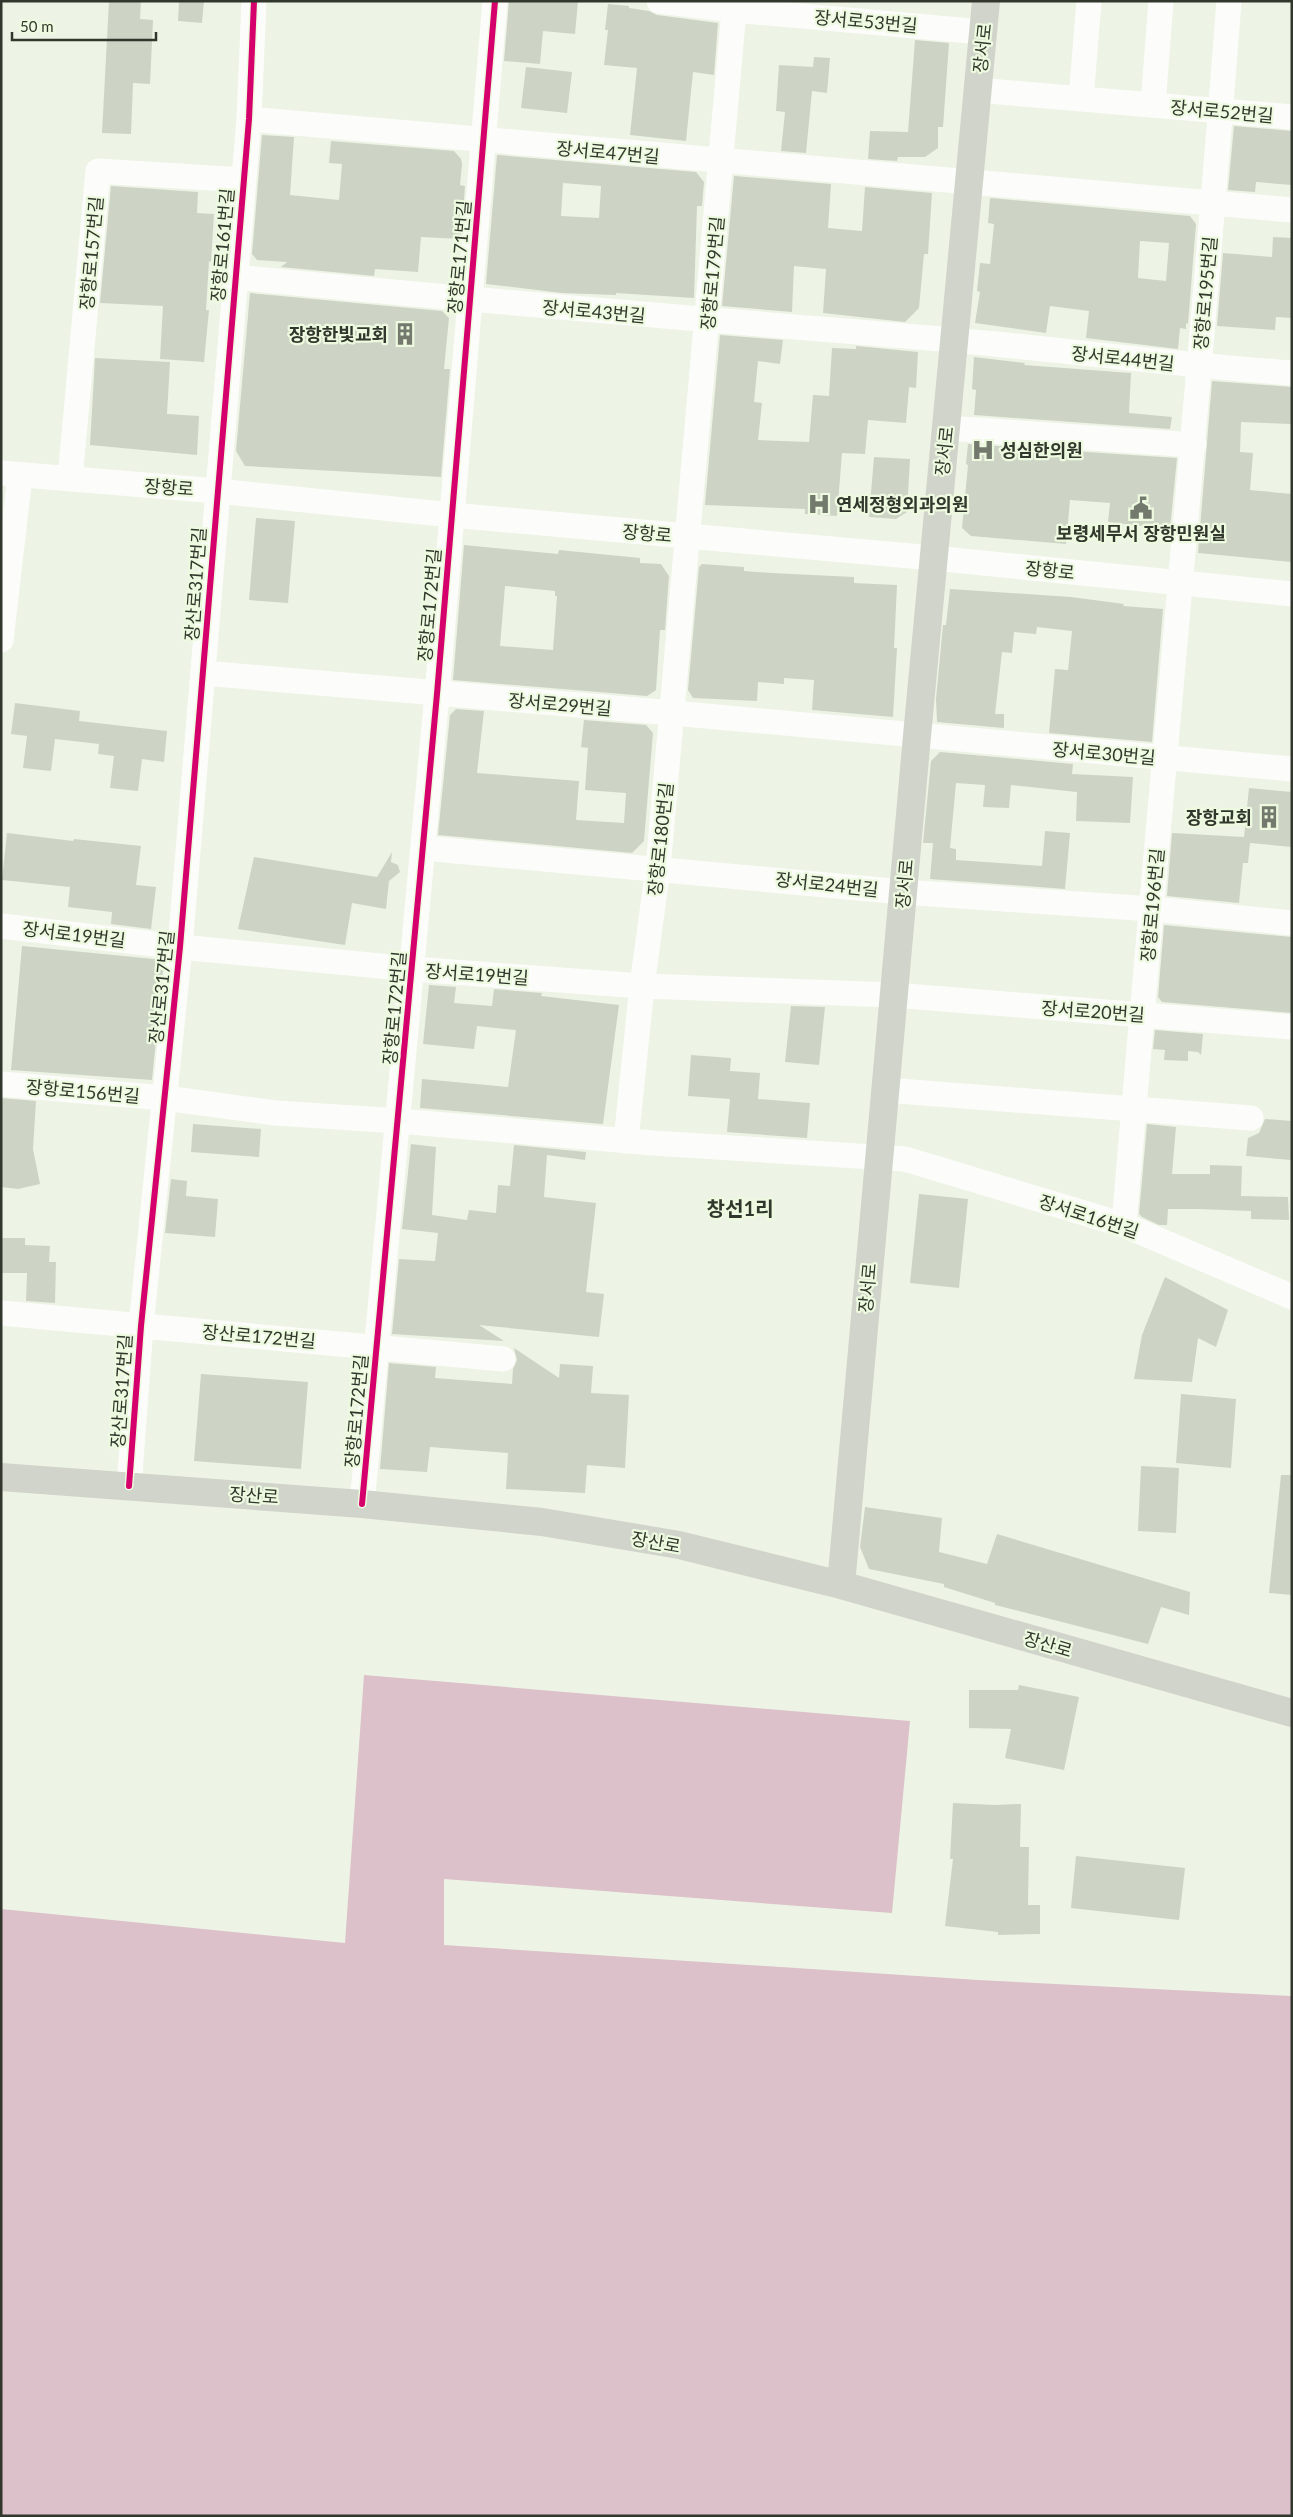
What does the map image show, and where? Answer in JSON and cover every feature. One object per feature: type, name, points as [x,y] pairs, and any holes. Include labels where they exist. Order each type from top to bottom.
[{"type":"main road","name":"장서로","points":[[841,1585],[933,558],[986,1]]},
{"type":"main road","name":"장산로","points":[[1,1477],[362,1504],[542,1522],[679,1545],[841,1585],[1292,1713]]},
{"type":"street","name":"장항로161번길","points":[[217,491],[249,119],[254,1]]},
{"type":"street","name":"장항로171번길","points":[[452,515],[495,1]]},
{"type":"street","name":"장서로53번길","points":[[659,1],[734,10],[984,32]]},
{"type":"street","points":[[1081,99],[1089,1]]},
{"type":"street","name":"장서로52번길","points":[[1153,105],[1161,1]]},
{"type":"street","name":"장항로195번길","points":[[1180,584],[1194,445],[1198,366],[1229,1]]},
{"type":"street","name":"장항로179번길","points":[[689,536],[734,10]]},
{"type":"street","name":"장서로52번길","points":[[978,90],[1292,117]]},
{"type":"street","name":"장서로47번길","points":[[249,119],[968,183]]},
{"type":"street","name":"장항로157번길","points":[[70,480],[98,171],[243,180]]},
{"type":"street","points":[[968,183],[1292,210]]},
{"type":"street","name":"장서로43번길","points":[[234,277],[471,300],[955,340]]},
{"type":"street","name":"장서로44번길","points":[[955,340],[1198,366],[1292,373]]},
{"type":"street","points":[[946,428],[1194,445]]},
{"type":"street","points":[[1,640],[11,474]]},
{"type":"street","name":"장항로","points":[[11,474],[217,491],[452,515],[933,558],[1292,594]]},
{"type":"street","name":"장산로317번길","points":[[129,1486],[141,1326],[180,947],[217,491]]},
{"type":"street","name":"장항로172번길","points":[[362,1504],[452,515]]},
{"type":"street","name":"장항로180번길","points":[[626,1141],[642,986],[658,868],[689,536]]},
{"type":"street","name":"장항로196번길","points":[[1124,1225],[1180,584]]},
{"type":"street","name":"장서로29번길","points":[[203,673],[917,736]]},
{"type":"street","name":"장서로30번길","points":[[917,736],[1292,769]]},
{"type":"street","name":"장서로24번길","points":[[423,848],[658,868],[903,892],[1152,909],[1292,923]]},
{"type":"street","name":"장서로19번길","points":[[1,926],[180,947],[412,969],[642,986],[894,995]]},
{"type":"street","name":"장서로20번길","points":[[894,995],[1292,1027]]},
{"type":"street","name":"장항로156번길","points":[[1,1084],[165,1098]]},
{"type":"street","points":[[885,1090],[1133,1111],[1250,1118]]},
{"type":"street","points":[[165,1098],[276,1112],[398,1120]]},
{"type":"street","name":"장서로16번길","points":[[398,1120],[626,1141],[905,1159],[1124,1225],[1292,1297]]},
{"type":"street","name":"장산로317번길","points":[[1,1313],[141,1326]]},
{"type":"street","name":"장산로172번길","points":[[141,1326],[503,1359]]},
{"type":"shaded area","points":[[364,1675],[910,1721],[892,1913],[444,1879],[444,1945],[978,1980],[1292,1996],[1292,2516],[1,2516],[1,1909],[345,1943]]},
{"type":"building","points":[[109,1],[141,1],[140,19],[153,20],[150,84],[133,83],[131,134],[102,133]]},
{"type":"building","points":[[179,1],[204,1],[202,23],[178,21]]},
{"type":"building","points":[[509,1],[578,1],[575,34],[543,31],[540,64],[504,61]]},
{"type":"building","points":[[608,4],[629,6],[629,8],[649,11],[657,15],[718,23],[714,75],[693,72],[686,141],[630,135],[637,68],[604,65],[608,30],[605,30]]},
{"type":"building","points":[[915,40],[949,43],[943,127],[938,127],[938,148],[925,157],[898,157],[897,161],[868,159],[870,131],[908,132]]},
{"type":"building","points":[[814,57],[830,58],[827,93],[812,91],[806,153],[781,151],[785,112],[776,111],[779,65],[813,67]]},
{"type":"building","points":[[526,67],[572,72],[567,113],[521,108]]},
{"type":"building","points":[[1234,126],[1292,131],[1292,185],[1256,182],[1255,192],[1228,190]]},
{"type":"building","points":[[262,135],[294,137],[290,195],[339,200],[342,164],[329,163],[331,141],[454,151],[461,159],[462,164],[460,185],[465,186],[461,239],[421,237],[418,272],[375,269],[374,276],[281,267],[287,262],[257,260],[252,254]]},
{"type":"building","points":[[497,155],[696,172],[704,182],[702,206],[697,206],[694,298],[616,293],[616,295],[562,293],[486,284]],"holes":[[[563,183],[601,186],[599,218],[561,216]]]},
{"type":"building","points":[[734,176],[831,184],[828,228],[862,231],[865,187],[932,193],[928,254],[924,254],[919,308],[905,322],[823,313],[826,269],[794,266],[792,312],[722,306]]},
{"type":"building","points":[[111,186],[198,192],[197,213],[214,214],[211,262],[209,261],[206,310],[209,310],[204,362],[160,359],[163,306],[100,303]]},
{"type":"building","points":[[990,198],[1190,216],[1196,224],[1188,324],[1186,323],[1186,329],[1180,328],[1178,349],[1086,338],[1089,311],[1050,306],[1046,333],[975,323],[980,292],[977,291],[980,263],[990,264],[994,224],[988,223]],"holes":[[[1140,241],[1169,243],[1166,281],[1138,278]]]},
{"type":"building","points":[[1273,237],[1292,238],[1292,318],[1276,317],[1275,330],[1217,326],[1223,253],[1272,257]]},
{"type":"building","points":[[250,293],[442,311],[449,318],[444,369],[450,369],[441,477],[245,466],[236,451]]},
{"type":"building","points":[[720,335],[783,340],[780,364],[758,361],[754,402],[762,403],[758,440],[809,442],[813,395],[829,396],[832,348],[856,349],[856,346],[918,352],[916,388],[909,387],[906,423],[868,420],[865,454],[842,453],[837,516],[805,514],[805,509],[705,505]]},
{"type":"building","points":[[974,357],[1025,363],[1024,365],[1131,373],[1129,413],[1172,417],[1170,429],[974,415],[976,390],[972,389]]},
{"type":"building","points":[[95,358],[170,362],[167,414],[199,416],[197,455],[90,445]]},
{"type":"building","points":[[1212,381],[1292,387],[1292,424],[1241,422],[1240,452],[1253,453],[1250,490],[1292,494],[1292,562],[1198,553]]},
{"type":"building","points":[[968,444],[1177,458],[1170,529],[1108,522],[1110,503],[1070,500],[1066,544],[971,536],[962,528]]},
{"type":"building","points":[[874,457],[910,459],[907,512],[896,519],[869,517]]},
{"type":"building","points":[[256,518],[295,521],[288,603],[249,600]]},
{"type":"building","points":[[464,545],[558,554],[559,550],[640,558],[640,563],[661,564],[669,576],[665,630],[660,630],[656,690],[647,696],[453,680]],"holes":[[[505,586],[555,591],[555,596],[557,596],[553,650],[500,646]]]},
{"type":"building","points":[[702,564],[744,567],[744,571],[854,577],[854,583],[897,585],[894,648],[897,648],[893,717],[812,710],[814,680],[784,678],[784,684],[758,682],[757,701],[693,698],[688,690],[699,567]]},
{"type":"building","points":[[950,589],[1071,597],[1124,604],[1123,606],[1163,609],[1152,742],[1049,733],[1055,669],[1068,670],[1072,631],[1037,627],[1036,634],[1014,632],[1012,653],[1002,652],[995,714],[1004,714],[1004,728],[937,722],[936,699],[943,625],[946,625]]},
{"type":"building","points":[[15,703],[80,711],[79,721],[167,731],[164,762],[142,759],[138,791],[110,788],[114,756],[98,754],[99,744],[55,739],[51,771],[23,768],[27,736],[11,734]]},
{"type":"building","points":[[456,709],[484,711],[477,773],[579,781],[576,820],[624,823],[626,793],[585,790],[588,748],[581,747],[584,720],[646,725],[653,733],[644,841],[632,853],[438,835],[450,715]]},
{"type":"building","points":[[940,752],[1073,764],[1072,774],[1133,777],[1130,823],[1076,821],[1077,792],[1011,785],[1009,808],[983,807],[985,785],[956,783],[950,848],[956,849],[956,860],[1042,866],[1045,831],[1070,833],[1065,889],[930,879],[933,843],[923,843],[931,761]]},
{"type":"building","points":[[1249,788],[1292,792],[1292,847],[1250,843],[1248,863],[1243,863],[1239,903],[1167,896],[1172,833],[1244,837]]},
{"type":"building","points":[[7,833],[73,841],[74,839],[141,846],[136,885],[156,887],[151,929],[111,924],[112,912],[68,907],[70,887],[2,880]]},
{"type":"building","points":[[392,852],[391,862],[398,865],[400,872],[389,881],[386,909],[352,903],[345,945],[238,929],[254,857],[377,877]]},
{"type":"building","points":[[1164,925],[1292,937],[1292,1013],[1162,1002],[1158,997]]},
{"type":"building","points":[[22,946],[164,960],[152,1080],[11,1070]]},
{"type":"building","points":[[429,985],[456,987],[454,1003],[492,1006],[494,989],[542,993],[541,996],[619,1005],[603,1124],[420,1108],[422,1079],[508,1087],[516,1030],[477,1026],[474,1049],[423,1044]]},
{"type":"building","points":[[791,1006],[825,1007],[819,1065],[785,1062]]},
{"type":"building","points":[[1155,1030],[1203,1034],[1201,1055],[1198,1052],[1188,1051],[1188,1061],[1164,1060],[1165,1050],[1153,1049]]},
{"type":"building","points":[[691,1055],[731,1058],[730,1071],[760,1073],[758,1099],[810,1103],[807,1138],[727,1132],[730,1099],[688,1096]]},
{"type":"building","points":[[1,1098],[36,1101],[33,1149],[40,1184],[18,1189],[1,1187]]},
{"type":"building","points":[[1265,1119],[1292,1121],[1291,1160],[1246,1156],[1248,1138],[1259,1133]]},
{"type":"building","points":[[193,1124],[261,1129],[259,1157],[191,1152]]},
{"type":"building","points":[[1147,1124],[1176,1127],[1172,1174],[1210,1174],[1210,1165],[1242,1166],[1241,1196],[1288,1197],[1289,1220],[1251,1219],[1251,1211],[1198,1209],[1168,1209],[1167,1225],[1159,1225],[1142,1217],[1139,1214]]},
{"type":"building","points":[[411,1144],[436,1147],[432,1215],[467,1220],[469,1210],[496,1213],[498,1185],[510,1186],[514,1145],[586,1152],[585,1160],[547,1155],[544,1197],[596,1203],[586,1292],[604,1294],[599,1337],[479,1325],[504,1341],[392,1334],[399,1259],[435,1261],[438,1233],[402,1229]]},
{"type":"building","points":[[171,1179],[187,1181],[186,1196],[218,1199],[215,1237],[165,1233]]},
{"type":"building","points":[[919,1194],[968,1199],[959,1288],[910,1283]]},
{"type":"building","points":[[1,1238],[25,1238],[25,1245],[50,1246],[49,1262],[56,1262],[55,1303],[26,1301],[27,1273],[1,1273]]},
{"type":"building","points":[[1165,1277],[1228,1310],[1216,1347],[1198,1338],[1192,1382],[1134,1379],[1142,1335]]},
{"type":"building","points":[[514,1348],[559,1378],[560,1364],[593,1366],[591,1393],[629,1395],[625,1468],[587,1465],[585,1493],[506,1489],[508,1453],[430,1447],[427,1472],[380,1469],[389,1363],[436,1367],[435,1378],[512,1384],[513,1369],[517,1360]]},
{"type":"building","points":[[201,1374],[308,1382],[301,1469],[194,1461]]},
{"type":"building","points":[[1181,1394],[1236,1399],[1231,1468],[1176,1463]]},
{"type":"building","points":[[1141,1466],[1179,1468],[1176,1533],[1138,1531]]},
{"type":"building","points":[[1281,1475],[1292,1475],[1292,1595],[1269,1593]]},
{"type":"building","points":[[865,1507],[942,1518],[939,1552],[987,1564],[997,1534],[1190,1592],[1189,1615],[1161,1607],[1148,1644],[995,1605],[995,1603],[944,1587],[944,1584],[869,1569],[860,1547]]},
{"type":"building","points":[[1019,1685],[1079,1697],[1064,1770],[1005,1758],[1011,1729],[969,1728],[969,1690],[1018,1690]]},
{"type":"building","points":[[953,1803],[1021,1804],[1020,1847],[1029,1847],[1028,1905],[1040,1905],[1040,1934],[998,1935],[998,1932],[945,1926],[953,1859],[950,1859]]},
{"type":"building","points":[[1076,1856],[1185,1868],[1179,1920],[1071,1908]]},
{"type":"cycle path","points":[[129,1486],[141,1326],[180,947],[249,119],[254,1]]},
{"type":"cycle path","points":[[362,1504],[437,694],[495,1]]},
{"type":"place","name":"장항한빛교회","points":[[405,334]]},
{"type":"place","name":"성심한의원","points":[[983,450]]},
{"type":"place","name":"연세정형외과의원","points":[[819,504]]},
{"type":"place","name":"보령세무서 장항민원실","points":[[1141,508]]},
{"type":"place","name":"장항교회","points":[[1269,817]]},
{"type":"district","name":"창선1리","points":[[740,1208]]}]
